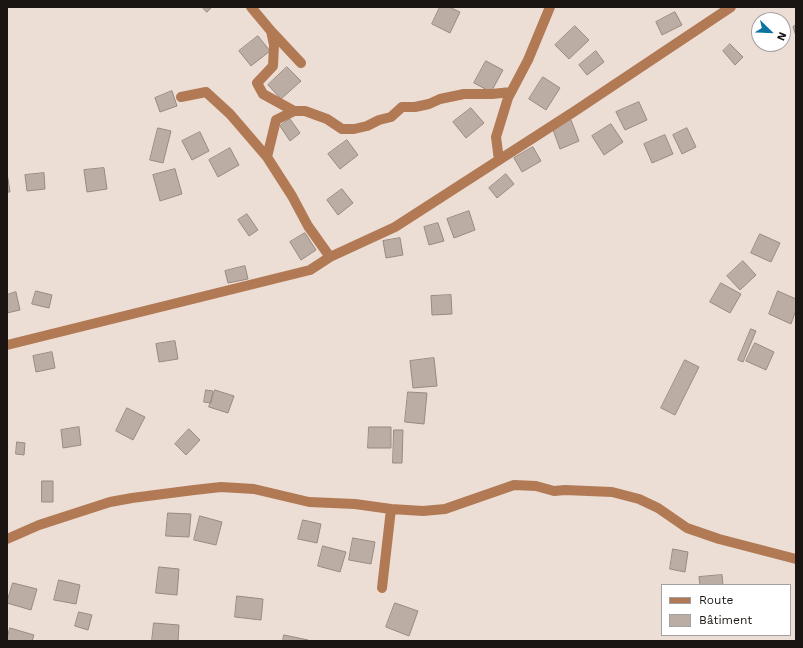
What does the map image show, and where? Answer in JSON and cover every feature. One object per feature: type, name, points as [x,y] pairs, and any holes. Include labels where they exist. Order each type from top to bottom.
[{"type":"street","points":[[251,7],[271,32],[301,63]]},
{"type":"street","points":[[499,160],[496,137],[508,98],[528,60],[550,7]]},
{"type":"street","points":[[7,345],[310,270],[330,257],[395,227],[731,7]]},
{"type":"street","points":[[271,32],[274,45],[273,66],[257,83],[263,94],[294,111]]},
{"type":"street","points":[[181,97],[206,92],[230,114],[267,157],[292,196],[308,226],[330,257]]},
{"type":"street","points":[[267,157],[276,120],[294,111],[305,111],[327,119],[342,129],[354,129],[391,117],[402,107],[414,107],[430,104],[440,99],[464,94],[511,92]]},
{"type":"street","points":[[7,539],[40,525],[110,502],[221,487],[254,489],[309,502],[355,504],[391,509],[423,511],[444,509],[514,484],[536,486],[554,491],[612,492],[639,499],[658,508],[687,528],[719,539],[796,559]]},
{"type":"street","points":[[382,588],[391,509]]},
{"type":"building","points":[[202,7],[212,7],[207,12]]},
{"type":"building","points":[[440,7],[449,7],[460,12],[450,33],[432,24]]},
{"type":"building","points":[[675,12],[682,25],[662,35],[656,22]]},
{"type":"building","points":[[796,25],[796,36],[793,27]]},
{"type":"building","points":[[575,26],[589,40],[569,59],[555,45]]},
{"type":"building","points":[[258,36],[270,51],[251,66],[239,51]]},
{"type":"building","points":[[730,44],[743,57],[735,65],[723,51]]},
{"type":"building","points":[[596,51],[604,62],[587,75],[579,65]]},
{"type":"building","points":[[486,61],[503,70],[491,92],[474,83]]},
{"type":"building","points":[[287,67],[301,81],[281,99],[268,85]]},
{"type":"building","points":[[543,77],[560,88],[546,110],[529,99]]},
{"type":"building","points":[[172,91],[177,106],[160,112],[155,98]]},
{"type":"building","points":[[639,102],[647,120],[625,130],[616,112]]},
{"type":"building","points":[[471,108],[484,123],[466,138],[453,122]]},
{"type":"building","points":[[290,119],[300,133],[290,141],[280,126]]},
{"type":"building","points":[[571,120],[579,141],[560,149],[552,127]]},
{"type":"building","points":[[611,124],[623,142],[604,155],[592,136]]},
{"type":"building","points":[[158,128],[171,131],[163,163],[150,160]]},
{"type":"building","points":[[687,128],[696,147],[682,154],[673,135]]},
{"type":"building","points":[[200,132],[209,151],[192,160],[182,141]]},
{"type":"building","points":[[665,135],[673,154],[652,163],[644,144]]},
{"type":"building","points":[[347,140],[358,155],[340,169],[328,154]]},
{"type":"building","points":[[533,147],[541,161],[522,172],[514,158]]},
{"type":"building","points":[[230,148],[239,165],[218,177],[209,160]]},
{"type":"building","points":[[104,168],[107,189],[87,192],[84,170]]},
{"type":"building","points":[[175,169],[182,194],[160,201],[153,175]]},
{"type":"building","points":[[7,173],[10,192],[7,192]]},
{"type":"building","points":[[44,173],[45,189],[27,191],[25,175]]},
{"type":"building","points":[[506,174],[514,184],[497,198],[489,188]]},
{"type":"building","points":[[342,189],[353,203],[338,215],[327,200]]},
{"type":"building","points":[[469,211],[475,230],[454,238],[447,219]]},
{"type":"building","points":[[247,214],[258,230],[249,236],[238,220]]},
{"type":"building","points":[[438,223],[444,241],[429,245],[424,227]]},
{"type":"building","points":[[305,233],[316,250],[301,260],[290,242]]},
{"type":"building","points":[[760,234],[780,243],[771,262],[751,253]]},
{"type":"building","points":[[400,238],[403,255],[386,258],[383,241]]},
{"type":"building","points":[[743,261],[756,275],[740,290],[727,276]]},
{"type":"building","points":[[245,266],[248,279],[228,283],[225,271]]},
{"type":"building","points":[[721,283],[741,294],[730,313],[710,302]]},
{"type":"building","points":[[36,291],[52,295],[49,308],[32,304]]},
{"type":"building","points":[[778,291],[796,299],[796,310],[791,324],[769,314]]},
{"type":"building","points":[[16,292],[20,310],[7,313],[7,295]]},
{"type":"building","points":[[451,295],[452,314],[432,315],[431,296]]},
{"type":"building","points":[[751,329],[756,331],[743,362],[738,360]]},
{"type":"building","points":[[175,341],[178,359],[159,362],[156,344]]},
{"type":"building","points":[[755,343],[774,352],[766,370],[746,361]]},
{"type":"building","points":[[52,352],[55,368],[36,372],[33,356]]},
{"type":"building","points":[[434,358],[437,386],[413,388],[410,361]]},
{"type":"building","points":[[685,360],[699,367],[675,415],[661,408]]},
{"type":"building","points":[[206,390],[213,391],[211,403],[204,402]]},
{"type":"building","points":[[215,390],[234,396],[228,413],[209,407]]},
{"type":"building","points":[[408,392],[427,393],[424,424],[405,422]]},
{"type":"building","points":[[127,408],[145,417],[133,440],[116,431]]},
{"type":"building","points":[[79,427],[81,445],[63,448],[61,430]]},
{"type":"building","points":[[369,427],[391,427],[391,448],[368,448]]},
{"type":"building","points":[[189,429],[200,440],[186,455],[175,444]]},
{"type":"building","points":[[394,430],[403,430],[402,463],[393,463]]},
{"type":"building","points":[[17,442],[25,443],[24,455],[16,454]]},
{"type":"building","points":[[42,481],[53,481],[53,502],[42,502]]},
{"type":"building","points":[[168,513],[191,514],[189,537],[166,536]]},
{"type":"building","points":[[200,516],[222,522],[216,545],[194,540]]},
{"type":"building","points":[[303,520],[321,524],[317,543],[298,539]]},
{"type":"building","points":[[353,538],[375,542],[371,564],[349,560]]},
{"type":"building","points":[[323,546],[346,552],[340,572],[318,566]]},
{"type":"building","points":[[673,549],[688,552],[685,572],[670,569]]},
{"type":"building","points":[[159,567],[179,569],[177,595],[156,593]]},
{"type":"building","points":[[722,575],[723,584],[700,584],[699,577]]},
{"type":"building","points":[[59,580],[80,585],[76,604],[54,600]]},
{"type":"building","points":[[13,583],[37,589],[31,610],[7,603]]},
{"type":"building","points":[[237,596],[263,599],[261,620],[235,617]]},
{"type":"building","points":[[395,603],[418,611],[409,636],[386,627]]},
{"type":"building","points":[[79,612],[92,615],[88,630],[75,626]]},
{"type":"building","points":[[154,623],[179,625],[178,641],[152,641]]},
{"type":"building","points":[[10,628],[34,635],[32,641],[7,641]]},
{"type":"building","points":[[284,635],[308,640],[308,641],[283,641]]}]
